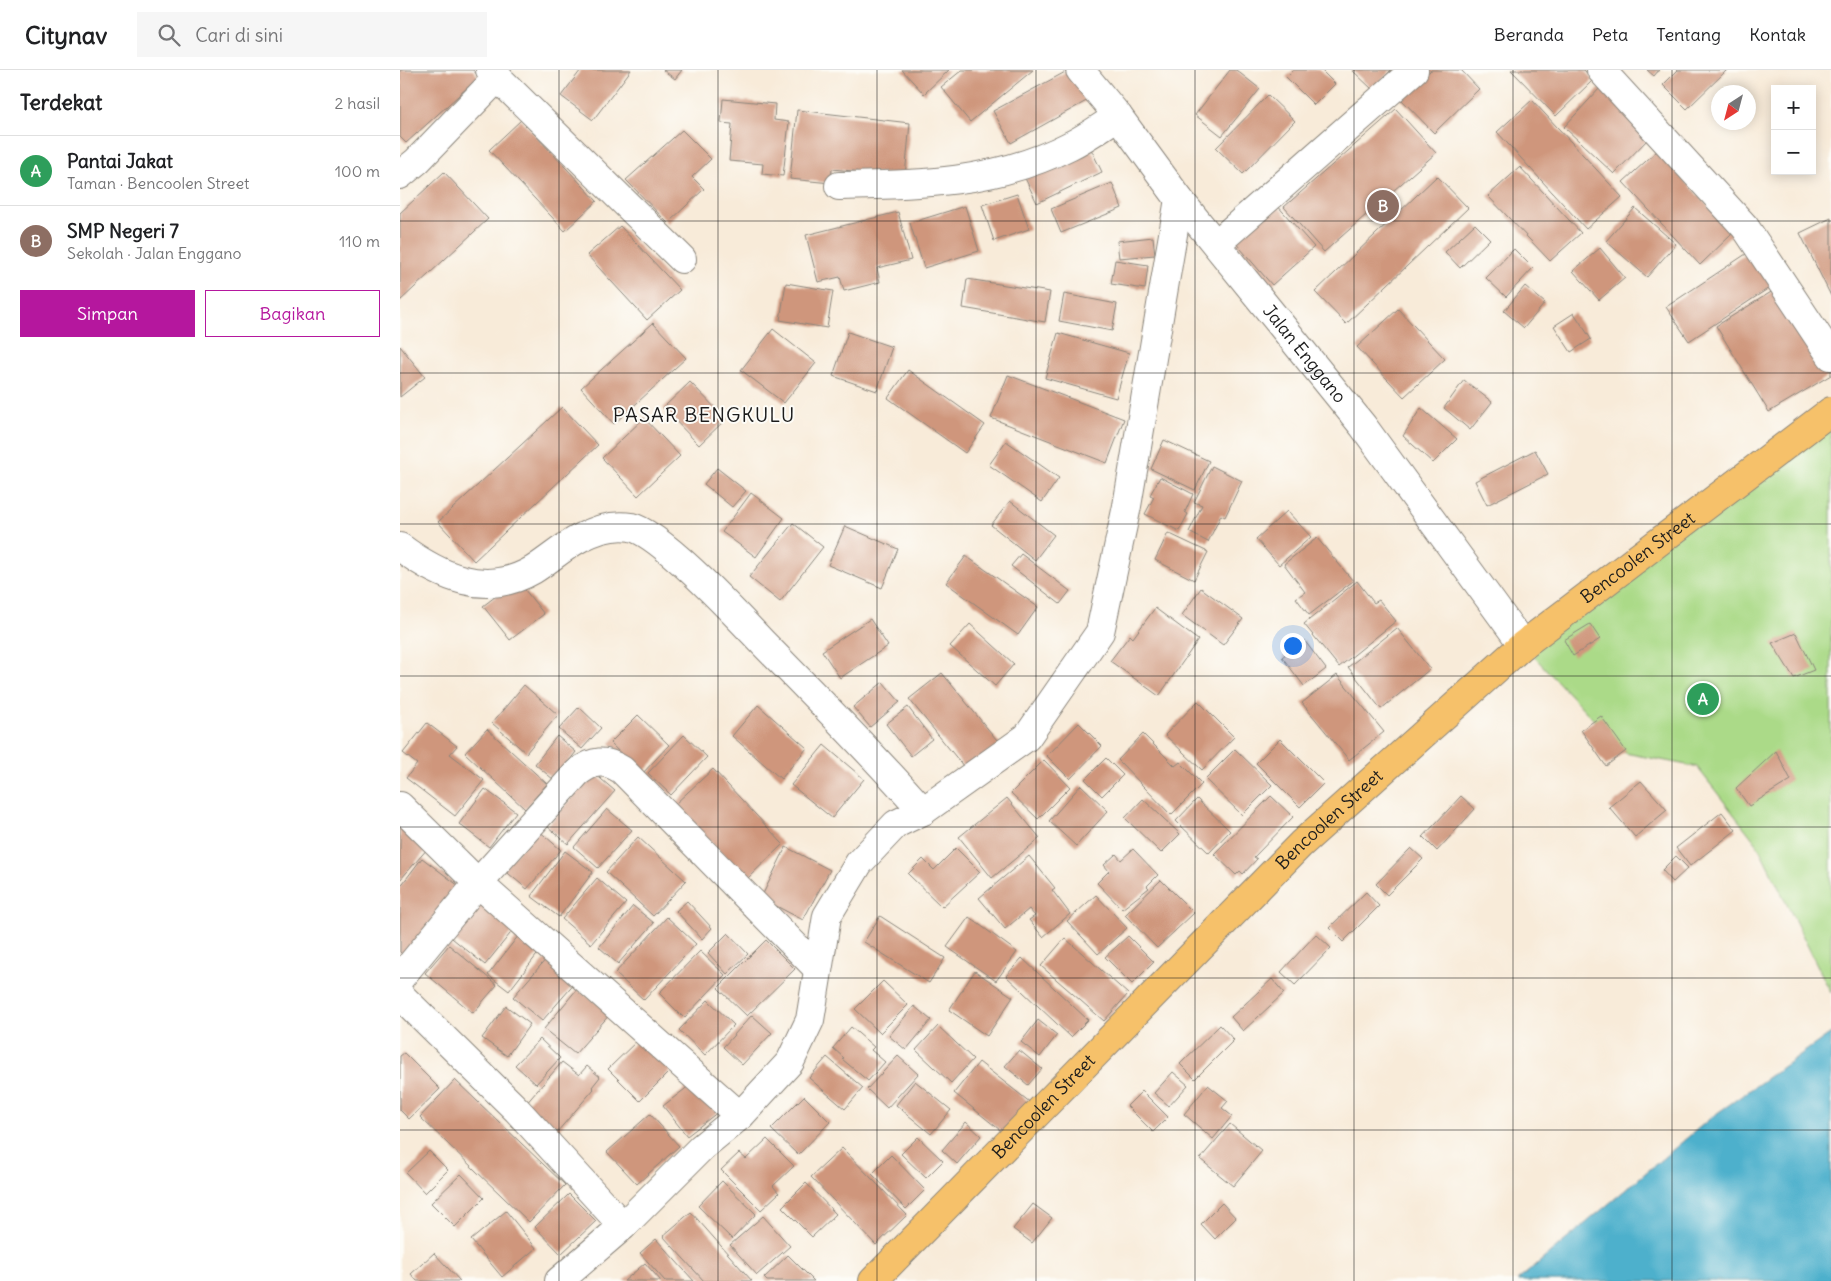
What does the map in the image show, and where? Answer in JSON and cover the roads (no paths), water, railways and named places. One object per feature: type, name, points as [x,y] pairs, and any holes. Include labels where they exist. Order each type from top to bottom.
[{"type":"main road","name":"Bencoolen Street","points":[[873,1281],[1302,844],[1523,645],[1831,411]]},
{"type":"street","name":"Jalan Enggano","points":[[1080,70],[1118,116],[1179,199],[1363,426],[1523,645]]},
{"type":"street","points":[[1216,244],[1414,70]]},
{"type":"street","points":[[1602,70],[1745,227],[1831,356]]},
{"type":"street","points":[[400,175],[417,161],[494,74],[682,259]]},
{"type":"street","points":[[839,186],[916,185],[970,179],[1019,166],[1069,147],[1118,116]]},
{"type":"street","points":[[559,1281],[623,1226],[702,1148],[740,1116],[790,1062],[810,1020],[827,916],[859,863],[896,824],[923,811],[1027,737],[1100,632],[1127,506],[1179,199]]},
{"type":"street","points":[[400,547],[431,568],[468,582],[485,583],[531,571],[586,534],[618,526],[641,531],[663,547],[710,589],[869,750],[923,811]]},
{"type":"street","points":[[400,978],[478,883],[577,773],[596,762],[609,763],[622,770],[818,968]]},
{"type":"street","points":[[400,806],[478,883],[740,1116]]},
{"type":"street","points":[[400,995],[517,1110],[623,1226]]},
{"type":"water","points":[[1831,1033],[1831,1281],[1517,1281],[1713,1116]]},
{"type":"place","name":"SMP Negeri 7","points":[[1383,206]]},
{"type":"place","name":"Pantai Jakat","points":[[1703,699]]},
{"type":"district","name":"PASAR BENGKULU","points":[[704,415]]}]
